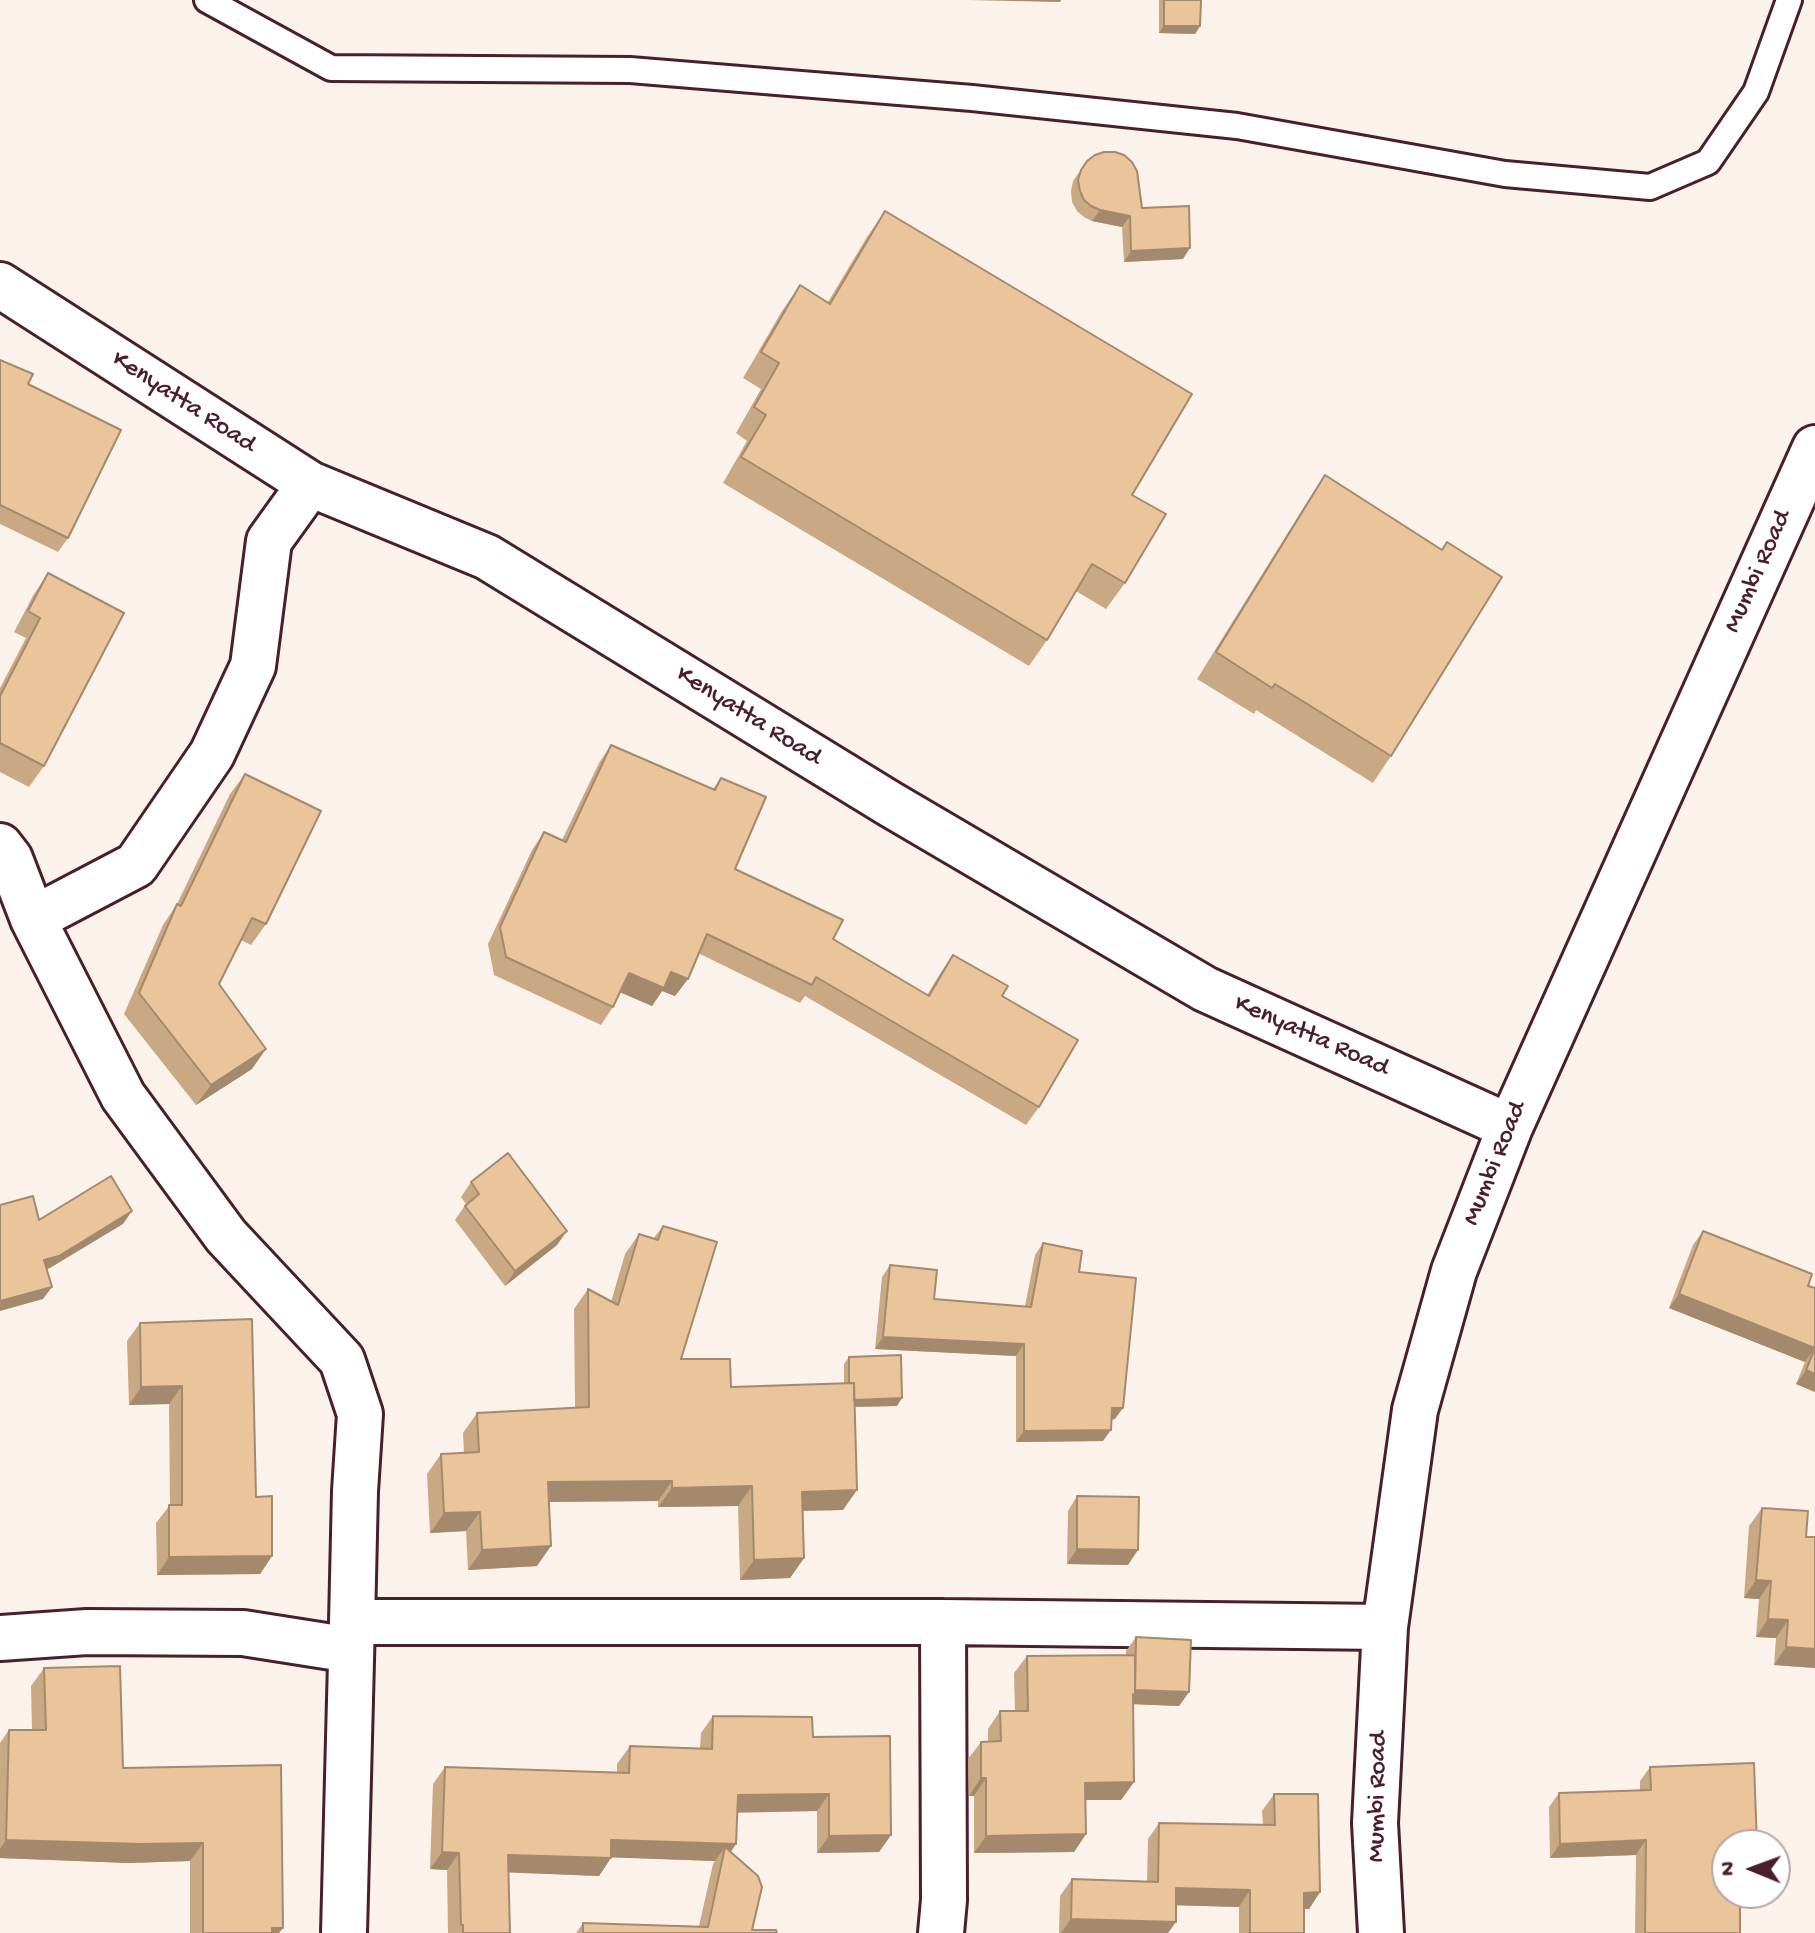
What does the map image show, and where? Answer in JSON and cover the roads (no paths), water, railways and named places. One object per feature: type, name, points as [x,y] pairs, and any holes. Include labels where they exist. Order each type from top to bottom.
[{"type":"street","name":"Kenyatta Road","points":[[0,285],[310,484],[487,557],[890,804],[1205,989],[1510,1127]]},
{"type":"street","name":"Mumbi Road","points":[[1381,1933],[1375,1823],[1385,1627],[1415,1410],[1454,1271],[1510,1127],[1815,448]]},
{"type":"street","points":[[33,919],[136,865],[212,754],[253,666],[269,541],[310,484]]},
{"type":"street","points":[[0,846],[10,859],[33,919],[123,1096],[226,1236],[342,1360],[360,1414],[355,1491],[344,1933]]},
{"type":"street","points":[[941,1933],[944,1900],[943,1622]]},
{"type":"street","points":[[0,1638],[87,1632],[351,1636],[943,1622],[1385,1627]]},
{"type":"lane","points":[[207,0],[331,68],[630,70],[972,98],[1237,126],[1505,174],[1650,187],[1708,162],[1756,92],[1789,0]]}]
